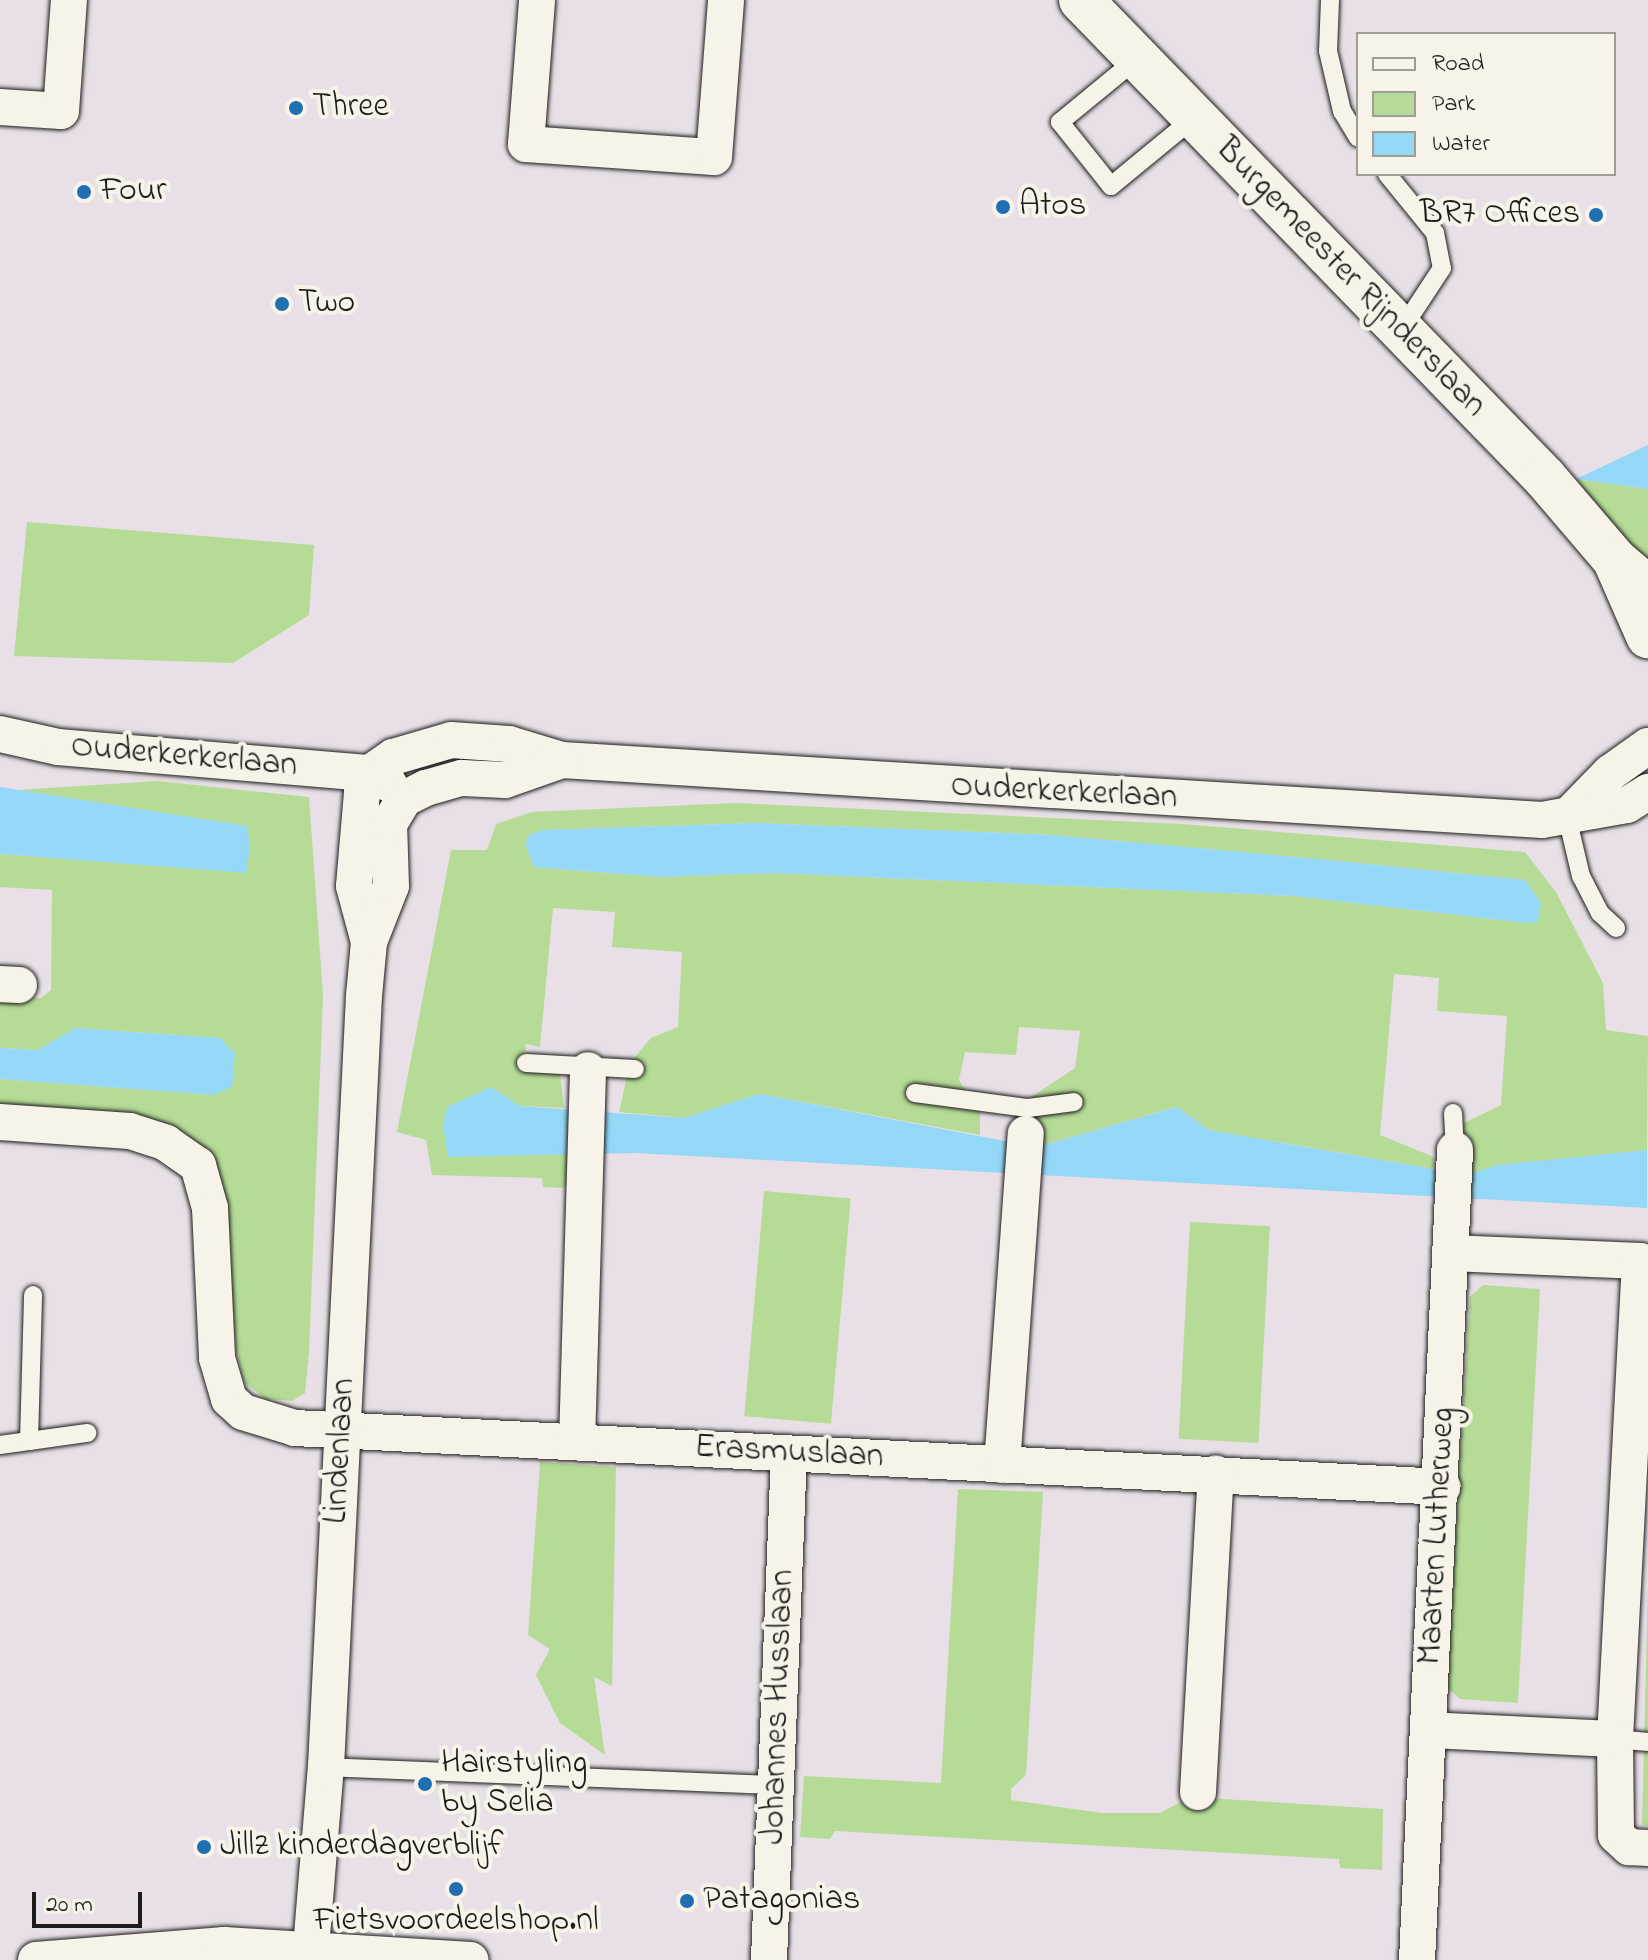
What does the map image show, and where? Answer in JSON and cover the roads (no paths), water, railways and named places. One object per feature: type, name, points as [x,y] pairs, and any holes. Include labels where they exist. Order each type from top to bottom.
[{"type":"main road","name":"Burgemeester Rijnderslaan","points":[[1081,0],[1545,478],[1615,560],[1648,588]]},
{"type":"main road","name":"Burgemeester Rijnderslaan","points":[[1615,560],[1648,636]]},
{"type":"street","points":[[0,107],[61,111],[69,0]]},
{"type":"street","points":[[527,0],[537,0],[526,144],[714,157],[726,0]]},
{"type":"street","name":"Ouderkerkerlaan","points":[[0,734],[58,747],[370,773],[410,750],[451,740],[509,744],[562,760],[977,789],[1567,817],[1627,805],[1648,792]]},
{"type":"street","points":[[1567,817],[1610,773],[1648,746]]},
{"type":"street","name":"Ouderkerkerlaan","points":[[404,799],[462,778],[505,780],[562,760]]},
{"type":"street","points":[[370,773],[404,799]]},
{"type":"street","name":"Lindenlaan","points":[[310,1956],[326,1767],[369,942],[354,872],[358,815],[370,773]]},
{"type":"street","name":"Lindenlaan","points":[[369,942],[391,886],[389,824],[404,799]]},
{"type":"street","points":[[577,1442],[588,1085]]},
{"type":"street","points":[[1002,1465],[1025,1200],[1027,1121]]},
{"type":"street","name":"Erasmuslaan","points":[[0,1122],[130,1131],[166,1143],[198,1165],[210,1208],[217,1358],[229,1399],[243,1412],[295,1428],[342,1428],[1442,1487]]},
{"type":"street","name":"Maarten Lutherweg","points":[[1417,1960],[1442,1487],[1455,1150]]},
{"type":"street","points":[[1451,1235],[1644,1261],[1632,1741],[1616,1835],[1629,1847],[1648,1848]]},
{"type":"street","name":"Johannes Husslaan","points":[[769,1960],[789,1453]]},
{"type":"street","points":[[1198,1792],[1216,1474]]},
{"type":"street","points":[[1429,1730],[1632,1741]]},
{"type":"street","points":[[36,1960],[224,1945],[310,1956],[471,1960]]},
{"type":"lane","points":[[1330,0],[1328,51],[1342,111],[1356,135]]},
{"type":"lane","points":[[1138,58],[1060,122],[1111,186],[1195,117]]},
{"type":"lane","points":[[1389,176],[1435,233],[1442,268],[1400,331]]},
{"type":"lane","points":[[1567,817],[1581,876],[1600,913],[1616,928]]},
{"type":"lane","points":[[526,1063],[588,1085],[635,1069]]},
{"type":"lane","points":[[915,1093],[1027,1121],[1074,1102]]},
{"type":"lane","name":"Maarten Lutherweg","points":[[1453,1113],[1455,1150]]},
{"type":"lane","points":[[29,1441],[33,1295]]},
{"type":"lane","points":[[0,1445],[87,1433]]},
{"type":"lane","points":[[326,1767],[776,1785]]},
{"type":"water","points":[[1648,445],[1648,489],[1576,479]]},
{"type":"water","points":[[0,787],[247,826],[250,847],[246,873],[0,854]]},
{"type":"water","points":[[757,823],[1052,835],[1525,880],[1541,903],[1538,922],[1526,923],[1294,896],[773,873],[660,877],[534,867],[526,847],[527,836],[542,830]]},
{"type":"water","points":[[75,1028],[220,1038],[235,1054],[232,1087],[214,1095],[0,1079],[0,1048],[38,1050]]},
{"type":"water","points":[[491,1087],[520,1106],[684,1118],[759,1094],[1037,1147],[1177,1107],[1209,1130],[1467,1175],[1497,1165],[1647,1150],[1647,1208],[636,1153],[448,1157],[443,1126],[447,1107]]},
{"type":"place","name":"Three","points":[[296,108]]},
{"type":"place","name":"Four","points":[[84,192]]},
{"type":"place","name":"Atos","points":[[1003,207]]},
{"type":"place","name":"BR7 Offices","points":[[1596,215]]},
{"type":"place","name":"Two","points":[[282,304]]},
{"type":"place","name":"Hairstyling by Selia","points":[[425,1784]]},
{"type":"place","name":"Jillz kinderdagverblijf","points":[[204,1847]]},
{"type":"place","name":"Fietsvoordeelshop.nl","points":[[456,1889]]},
{"type":"place","name":"Patagonias","points":[[687,1901]]}]
